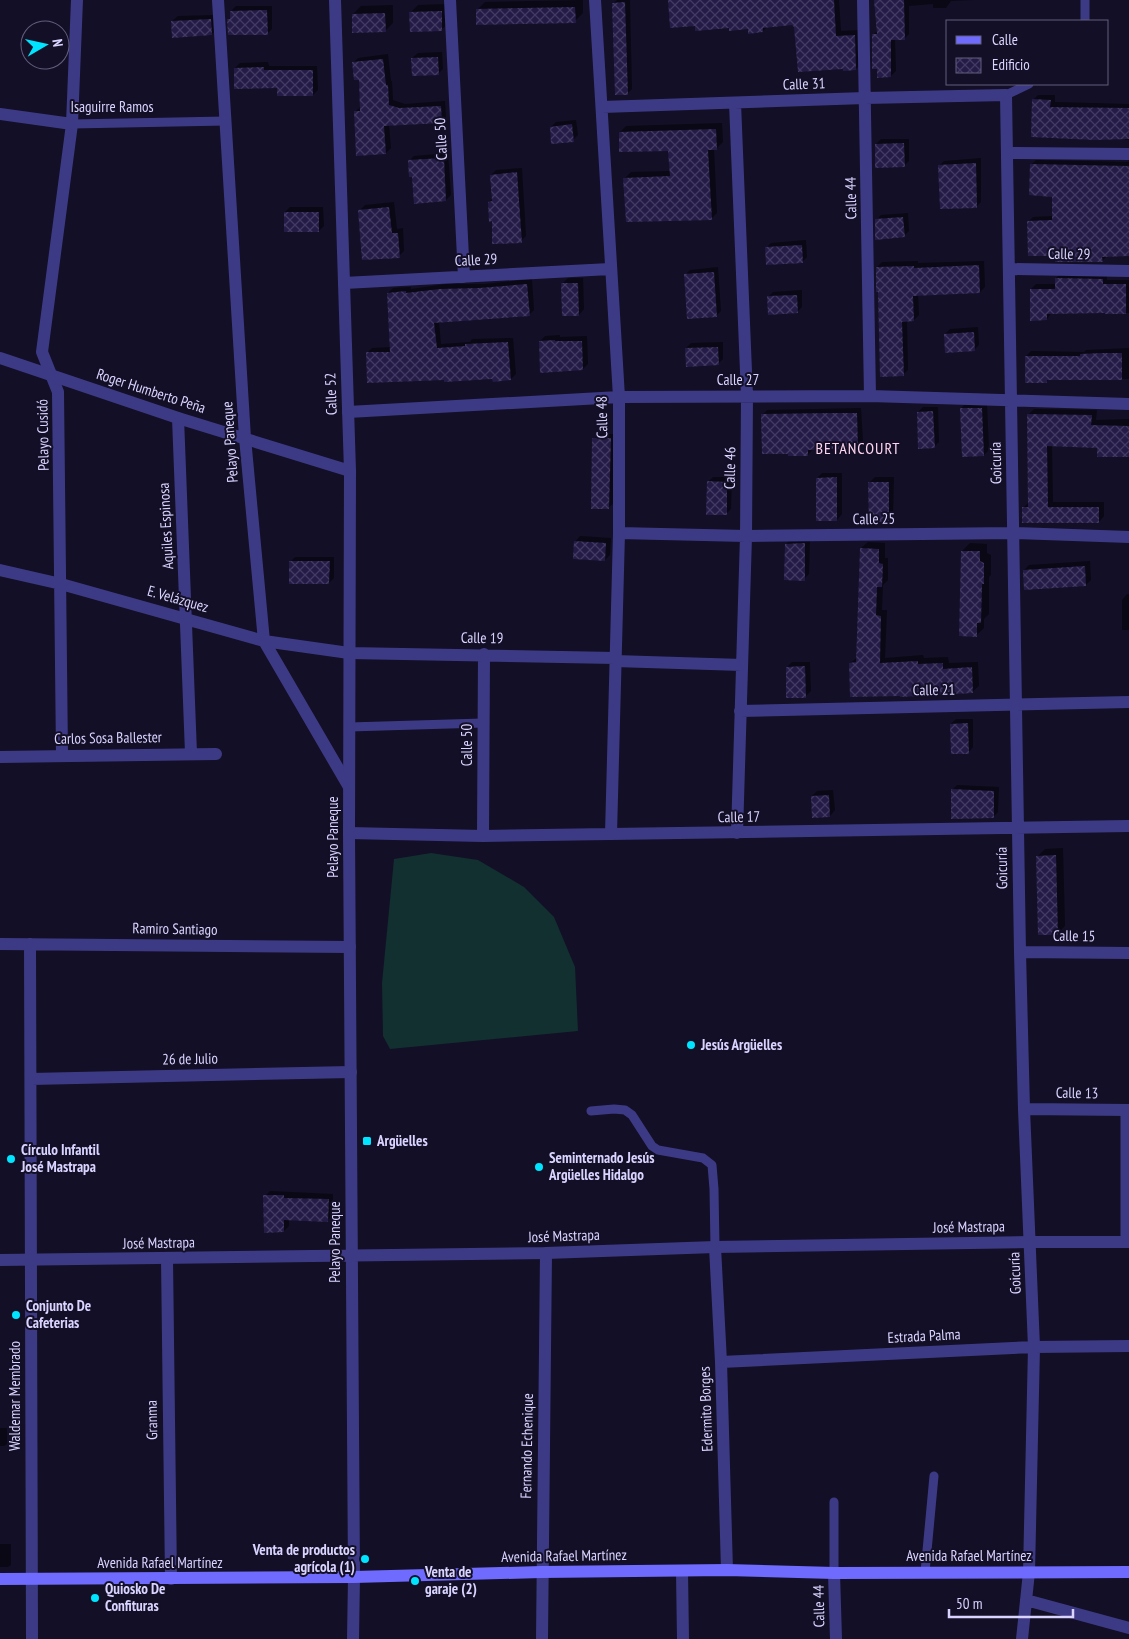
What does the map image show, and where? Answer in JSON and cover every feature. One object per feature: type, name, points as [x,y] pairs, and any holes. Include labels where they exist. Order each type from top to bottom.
[{"type":"main road","name":"Avenida Rafael Martínez","points":[[0,1579],[354,1577],[728,1570],[834,1573],[1129,1572]]},
{"type":"street","name":"Pelayo Cusidó","points":[[62,755],[58,392],[42,352],[72,124],[77,0]]},
{"type":"street","name":"Pelayo Paneque","points":[[218,0],[245,438],[264,641],[349,787],[353,1639]]},
{"type":"street","name":"Calle 52","points":[[335,0],[350,470],[349,787]]},
{"type":"street","name":"Calle 50","points":[[450,0],[464,277]]},
{"type":"street","name":"Calle 48","points":[[596,0],[610,269],[619,397],[619,533],[611,834]]},
{"type":"street","name":"Calle 44","points":[[863,0],[870,396]]},
{"type":"street","name":"Calle 31","points":[[602,107],[1006,95]]},
{"type":"street","name":"Goicuría","points":[[1006,95],[1020,952],[1024,1109],[1034,1347],[1029,1572],[1022,1639]]},
{"type":"street","name":"Calle 46","points":[[734,103],[747,396],[746,536],[737,833]]},
{"type":"street","name":"Isaguirre Ramos","points":[[0,114],[72,124]]},
{"type":"street","points":[[1007,153],[1129,154]]},
{"type":"street","name":"Calle 29","points":[[344,282],[610,269]]},
{"type":"street","name":"Calle 29","points":[[1009,269],[1129,271]]},
{"type":"street","name":"Roger Humberto Peña","points":[[0,358],[178,418],[350,470]]},
{"type":"street","name":"Calle 27","points":[[348,412],[619,397],[870,396],[1129,404]]},
{"type":"street","name":"Aquiles Espinosa","points":[[178,418],[191,753]]},
{"type":"street","name":"Calle 25","points":[[619,533],[746,536],[1013,533],[1129,536]]},
{"type":"street","name":"E. Velázquez","points":[[0,570],[61,584],[264,641],[349,653]]},
{"type":"street","name":"Calle 19","points":[[349,653],[484,654],[742,665]]},
{"type":"street","name":"Calle 50","points":[[483,836],[484,654]]},
{"type":"street","name":"Calle 21","points":[[740,711],[1129,702]]},
{"type":"street","name":"Carlos Sosa Ballester","points":[[0,757],[216,754]]},
{"type":"street","name":"Calle 17","points":[[349,833],[483,836],[1129,826]]},
{"type":"street","name":"Ramiro Santiago","points":[[0,944],[350,947]]},
{"type":"street","name":"Waldemar Membrado","points":[[30,944],[32,1639]]},
{"type":"street","name":"Calle 15","points":[[1020,952],[1129,953]]},
{"type":"street","name":"26 de Julio","points":[[31,1079],[351,1072]]},
{"type":"street","name":"Calle 13","points":[[1024,1109],[1127,1110]]},
{"type":"street","name":"José Mastrapa","points":[[0,1260],[546,1254],[715,1247],[1127,1242]]},
{"type":"street","name":"Edermito Borges","points":[[715,1247],[728,1570]]},
{"type":"street","name":"Fernando Echenique","points":[[542,1639],[541,1572],[546,1254]]},
{"type":"street","name":"Granma","points":[[166,1259],[171,1579]]},
{"type":"street","name":"Estrada Palma","points":[[721,1362],[1034,1347],[1129,1346]]},
{"type":"street","points":[[682,1571],[683,1639]]},
{"type":"street","name":"Calle 44","points":[[834,1573],[836,1639]]},
{"type":"street","points":[[1026,1600],[1129,1628]]},
{"type":"lane","points":[[1085,0],[1085,20]]},
{"type":"lane","points":[[1006,95],[1027,85]]},
{"type":"lane","name":"Isaguirre Ramos","points":[[72,124],[226,121]]},
{"type":"lane","points":[[349,727],[483,723]]},
{"type":"lane","points":[[591,1111],[625,1110],[632,1115],[652,1146],[658,1150],[703,1158],[712,1166],[715,1247]]},
{"type":"lane","points":[[1127,1110],[1127,1242]]},
{"type":"lane","points":[[925,1572],[934,1476]]},
{"type":"lane","points":[[834,1502],[834,1573]]},
{"type":"green space","points":[[431,853],[478,860],[524,887],[554,917],[575,967],[578,1031],[390,1049],[383,1036],[382,983],[394,859]]},
{"type":"building","points":[[668,0],[834,0],[836,36],[855,35],[856,70],[798,72],[794,27],[792,25],[763,28],[763,32],[748,34],[748,29],[729,31],[729,28],[695,31],[695,26],[670,28]]},
{"type":"building","points":[[874,0],[904,0],[905,40],[891,40],[891,77],[877,78],[877,69],[872,69],[872,34],[877,34]]},
{"type":"building","points":[[625,2],[628,95],[615,95],[612,3]]},
{"type":"building","points":[[575,7],[576,23],[476,25],[476,9]]},
{"type":"building","points":[[267,10],[268,35],[228,35],[227,19],[230,19],[230,11]]},
{"type":"building","points":[[442,11],[442,31],[410,32],[409,12]]},
{"type":"building","points":[[385,13],[386,32],[352,33],[352,14]]},
{"type":"building","points":[[211,19],[212,35],[172,38],[171,21]]},
{"type":"building","points":[[438,57],[439,75],[412,76],[411,58]]},
{"type":"building","points":[[383,59],[386,85],[388,85],[389,105],[399,108],[441,106],[442,123],[384,126],[386,154],[356,156],[354,111],[360,111],[359,80],[354,80],[352,62]]},
{"type":"building","points":[[264,67],[264,70],[313,70],[313,96],[277,96],[277,88],[234,89],[234,68]]},
{"type":"building","points":[[1032,99],[1051,100],[1050,107],[1129,108],[1129,139],[1095,140],[1031,137]]},
{"type":"building","points":[[572,124],[574,142],[551,144],[550,127]]},
{"type":"building","points":[[716,129],[717,150],[708,150],[712,220],[626,222],[623,178],[670,176],[668,151],[619,152],[619,132]]},
{"type":"building","points":[[904,143],[905,167],[875,168],[875,144]]},
{"type":"building","points":[[444,158],[446,201],[414,204],[412,177],[409,177],[408,160]]},
{"type":"building","points":[[976,163],[977,208],[940,209],[938,165]]},
{"type":"building","points":[[1030,164],[1129,166],[1129,256],[1102,257],[1103,262],[1055,262],[1055,256],[1028,256],[1027,221],[1052,220],[1052,197],[1029,195]]},
{"type":"building","points":[[517,172],[522,243],[492,244],[492,221],[489,222],[488,202],[492,201],[490,175]]},
{"type":"building","points":[[389,207],[392,233],[398,233],[400,258],[362,260],[358,210]]},
{"type":"building","points":[[284,212],[319,212],[319,232],[284,232]]},
{"type":"building","points":[[903,217],[905,237],[875,240],[875,219]]},
{"type":"building","points":[[802,245],[803,263],[766,265],[765,247]]},
{"type":"building","points":[[979,265],[980,293],[913,296],[914,321],[902,322],[904,376],[880,377],[876,267],[914,266],[914,268]]},
{"type":"building","points":[[714,272],[717,317],[687,319],[684,274]]},
{"type":"building","points":[[1055,278],[1103,279],[1103,284],[1126,284],[1126,314],[1047,314],[1047,320],[1030,321],[1030,289],[1055,289]]},
{"type":"building","points":[[561,283],[578,283],[579,316],[562,316]]},
{"type":"building","points":[[527,284],[530,316],[434,323],[437,348],[465,346],[465,344],[508,342],[511,380],[493,382],[492,379],[367,383],[366,352],[390,352],[387,293]]},
{"type":"building","points":[[797,295],[798,313],[768,315],[767,296]]},
{"type":"building","points":[[974,332],[975,351],[945,353],[944,334]]},
{"type":"building","points":[[539,341],[582,341],[583,370],[540,373]]},
{"type":"building","points":[[718,347],[719,365],[686,367],[685,348]]},
{"type":"building","points":[[1122,353],[1122,380],[1047,380],[1047,383],[1025,383],[1025,356],[1080,356],[1080,354]]},
{"type":"building","points":[[960,408],[982,408],[984,456],[962,457]]},
{"type":"building","points":[[933,411],[935,448],[918,449],[917,412]]},
{"type":"building","points":[[857,413],[858,448],[808,450],[808,456],[762,454],[761,414]]},
{"type":"building","points":[[1027,414],[1092,415],[1091,425],[1129,426],[1129,457],[1097,457],[1097,448],[1047,446],[1048,507],[1099,507],[1099,523],[1022,523],[1022,507],[1028,507]]},
{"type":"building","points":[[592,438],[611,438],[609,509],[591,509]]},
{"type":"building","points":[[837,477],[837,521],[816,521],[816,478]]},
{"type":"building","points":[[707,481],[727,482],[727,515],[706,515]]},
{"type":"building","points":[[868,482],[889,482],[889,522],[869,522]]},
{"type":"building","points":[[574,541],[606,543],[605,561],[573,559]]},
{"type":"building","points":[[805,543],[805,581],[784,580],[785,544]]},
{"type":"building","points":[[860,548],[879,549],[879,563],[883,564],[882,587],[877,587],[876,615],[881,616],[880,663],[918,661],[918,664],[943,663],[943,669],[972,667],[973,693],[900,697],[850,697],[849,663],[856,662]]},
{"type":"building","points":[[961,551],[980,551],[980,561],[984,563],[981,623],[977,623],[977,637],[959,636]]},
{"type":"building","points":[[289,561],[330,561],[329,584],[289,584]]},
{"type":"building","points":[[1085,566],[1086,586],[1024,590],[1023,570]]},
{"type":"building","points":[[805,666],[806,698],[786,698],[786,667]]},
{"type":"building","points":[[968,723],[969,754],[951,754],[950,724]]},
{"type":"building","points":[[951,789],[994,791],[994,818],[951,819]]},
{"type":"building","points":[[829,795],[830,817],[812,818],[811,796]]},
{"type":"building","points":[[1056,855],[1058,935],[1038,935],[1036,856]]},
{"type":"building","points":[[263,1195],[284,1195],[284,1198],[329,1199],[328,1222],[284,1220],[284,1232],[264,1233]]},
{"type":"place","name":"Jesús Argüelles","points":[[691,1045]]},
{"type":"place","name":"Argüelles","points":[[367,1141]]},
{"type":"place","name":"Círculo Infantil José Mastrapa","points":[[11,1159]]},
{"type":"place","name":"Seminternado Jesús Argüelles Hidalgo","points":[[539,1167]]},
{"type":"place","name":"Conjunto De Cafeterias","points":[[16,1315]]},
{"type":"place","name":"Venta de productos agrícola (1)","points":[[365,1559]]},
{"type":"place","name":"Venta de garaje (2)","points":[[415,1581]]},
{"type":"place","name":"Quiosko De Confituras","points":[[95,1598]]},
{"type":"district","name":"BETANCOURT","points":[[858,448]]}]
